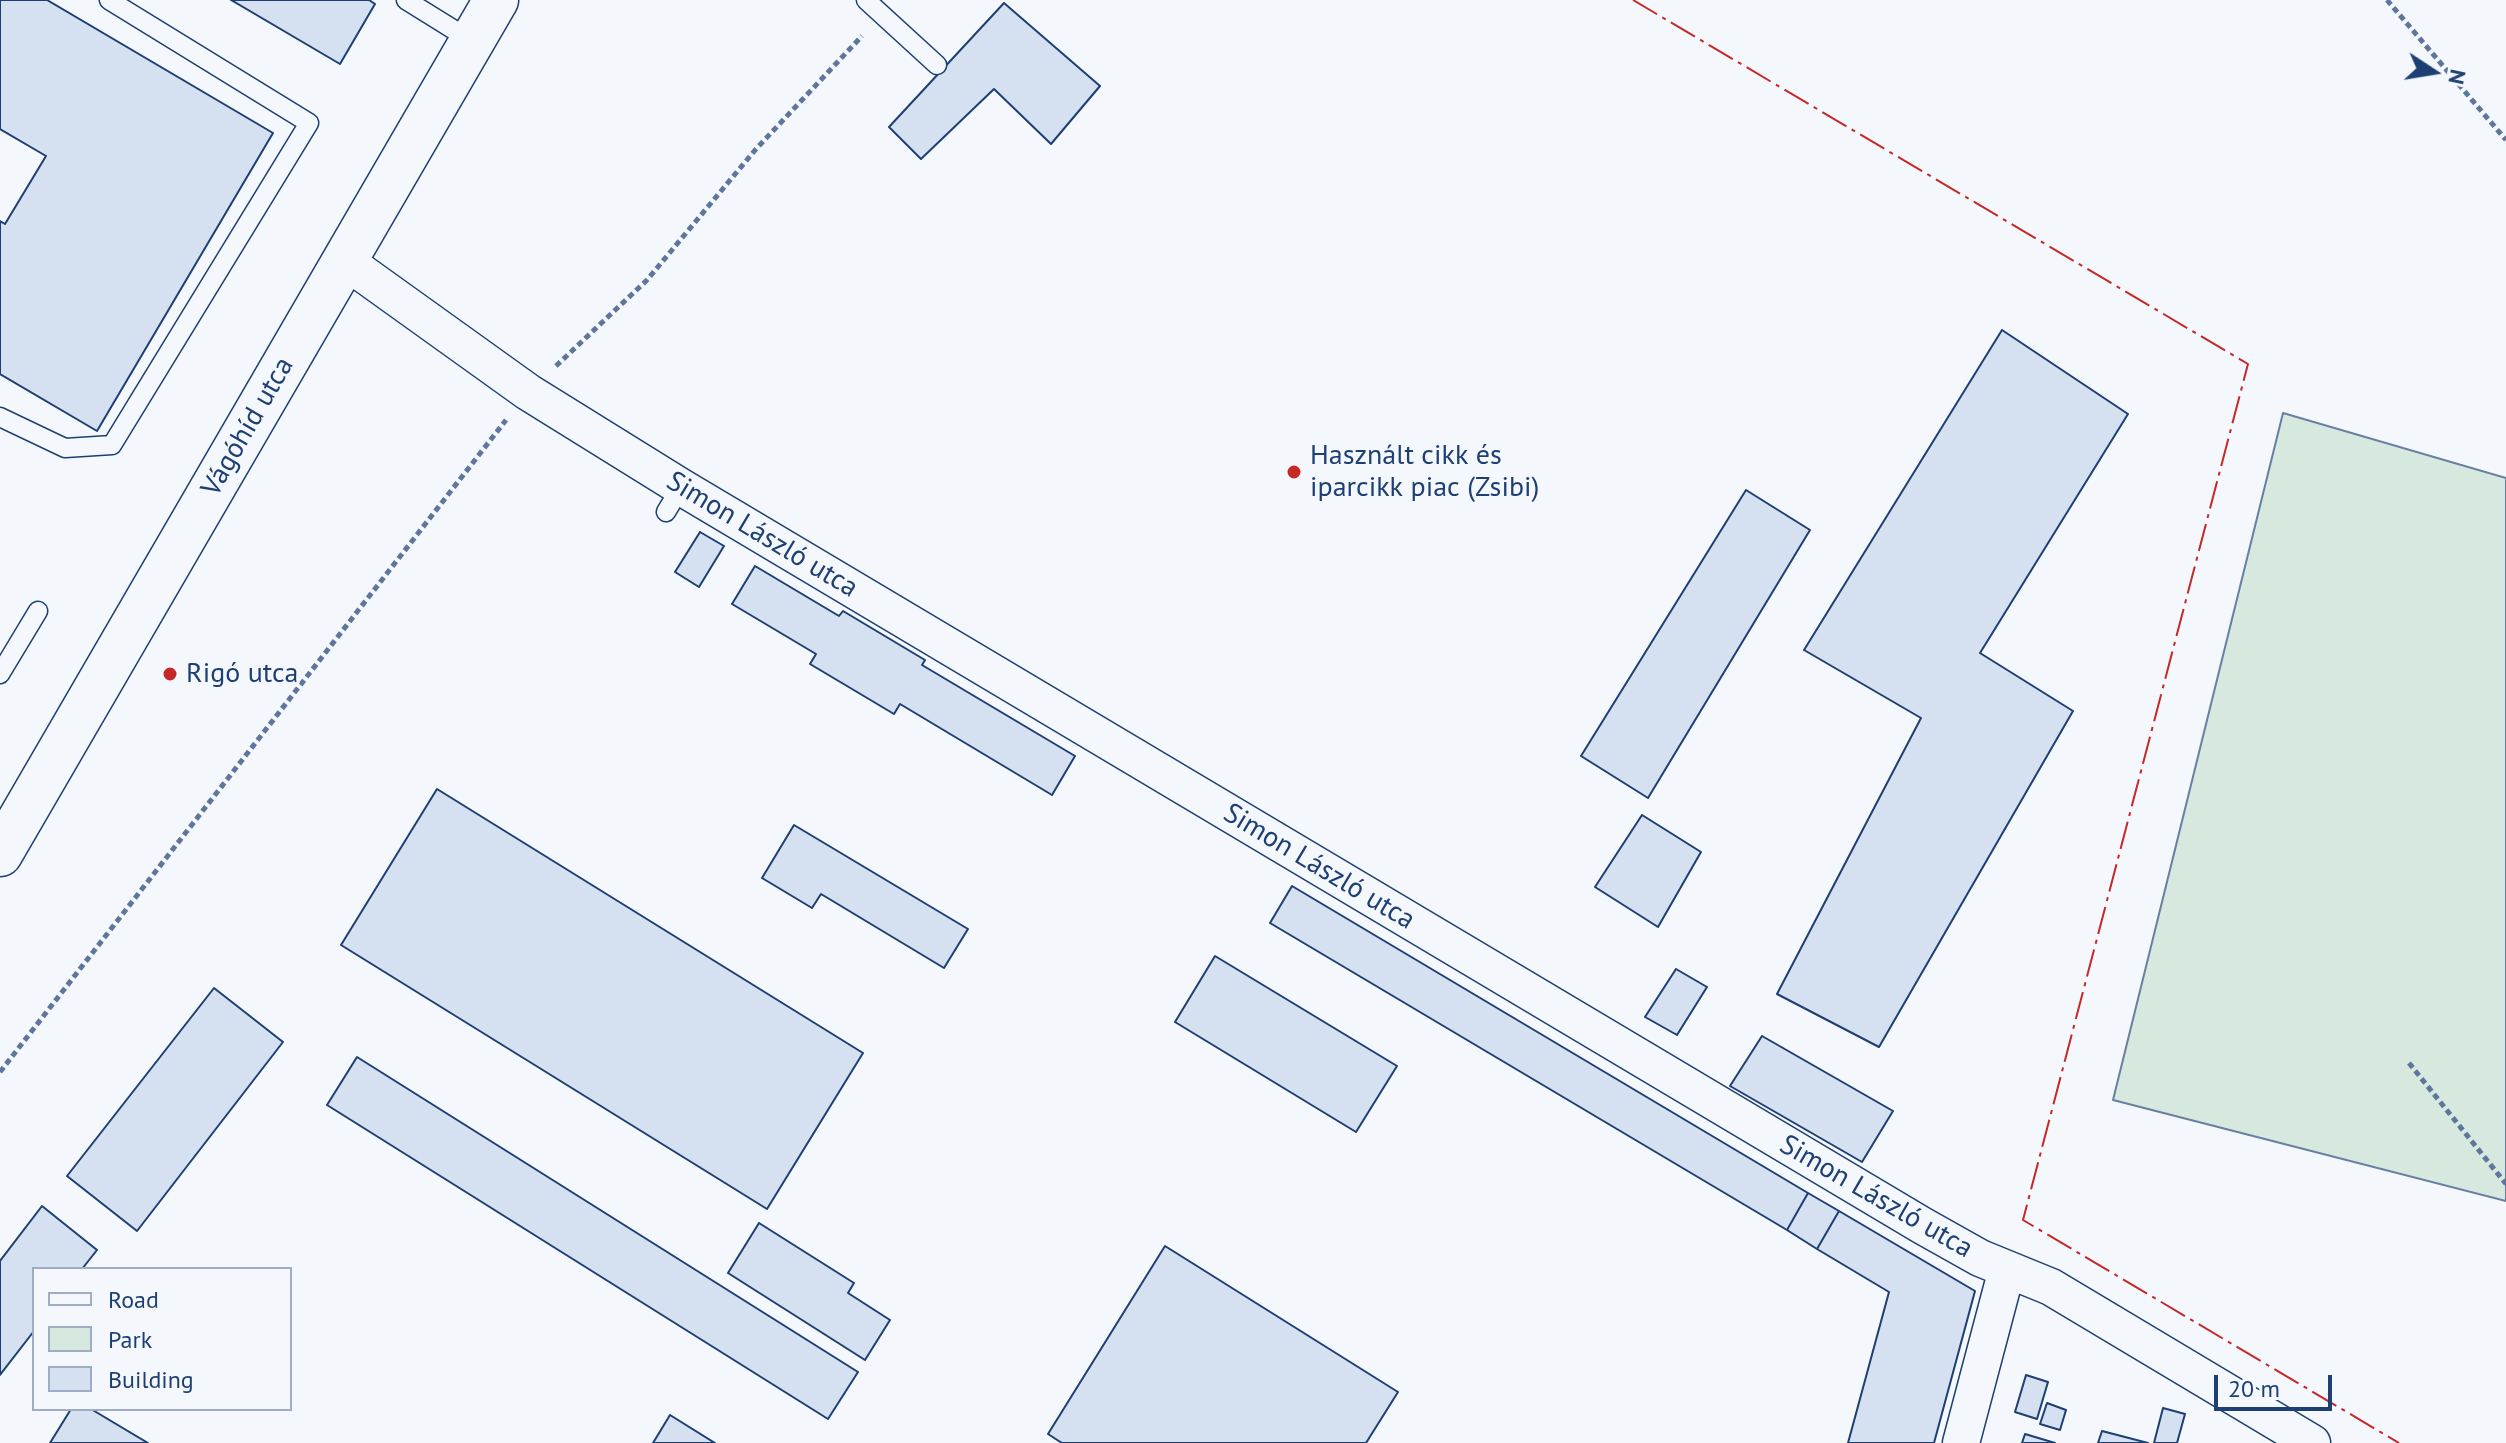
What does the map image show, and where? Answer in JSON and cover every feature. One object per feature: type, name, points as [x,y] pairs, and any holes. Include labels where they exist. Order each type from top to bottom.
[{"type":"main road","name":"Vágóhíd utca","points":[[0,854],[496,0]]},
{"type":"street","name":"Simon László utca","points":[[344,260],[674,500],[1910,1218],[2007,1269],[2051,1287],[2312,1443]]},
{"type":"street","points":[[1961,1443],[2007,1269]]},
{"type":"lane","points":[[0,417],[65,448],[112,445],[309,123],[109,0]]},
{"type":"lane","points":[[406,0],[472,41]]},
{"type":"lane","points":[[866,0],[937,65]]},
{"type":"lane","points":[[0,674],[38,611]]},
{"type":"path","points":[[2387,0],[2506,140]]},
{"type":"path","points":[[0,1072],[528,392],[647,280],[756,149],[882,15]]},
{"type":"path","points":[[2409,1063],[2506,1184]]},
{"type":"green space","points":[[2283,413],[2506,478],[2506,1201],[2113,1100]]},
{"type":"building","points":[[0,0],[47,0],[273,133],[97,431],[0,374],[0,221],[5,224],[46,156],[0,129]]},
{"type":"building","points":[[231,0],[369,0],[375,4],[340,64]]},
{"type":"building","points":[[1004,3],[1100,86],[1051,144],[994,89],[921,159],[889,127]]},
{"type":"building","points":[[2002,330],[2128,414],[1980,653],[2073,711],[1879,1047],[1777,994],[1921,718],[1804,650]]},
{"type":"building","points":[[1746,490],[1810,530],[1648,798],[1581,756]]},
{"type":"building","points":[[700,532],[724,546],[699,587],[675,572]]},
{"type":"building","points":[[755,566],[839,616],[843,611],[925,660],[922,665],[1075,756],[1052,795],[900,704],[894,714],[810,664],[816,654],[732,604]]},
{"type":"building","points":[[437,789],[863,1053],[767,1209],[341,945]]},
{"type":"building","points":[[1642,815],[1701,852],[1658,927],[1595,887]]},
{"type":"building","points":[[794,825],[968,929],[944,968],[821,894],[812,908],[762,878]]},
{"type":"building","points":[[1292,886],[1808,1193],[1787,1230],[1270,923]]},
{"type":"building","points":[[1215,956],[1397,1066],[1356,1132],[1175,1022]]},
{"type":"building","points":[[1676,969],[1707,987],[1677,1035],[1645,1017]]},
{"type":"building","points":[[214,988],[283,1042],[137,1231],[67,1176]]},
{"type":"building","points":[[1762,1036],[1893,1111],[1862,1162],[1730,1086]]},
{"type":"building","points":[[357,1057],[858,1372],[828,1419],[327,1105]]},
{"type":"building","points":[[1808,1193],[1839,1211],[1817,1249],[1787,1230]]},
{"type":"building","points":[[42,1206],[97,1250],[84,1267],[32,1267],[32,1334],[0,1375],[0,1261]]},
{"type":"building","points":[[1839,1211],[1975,1291],[1934,1443],[1848,1443],[1889,1292],[1817,1249]]},
{"type":"building","points":[[759,1223],[854,1283],[848,1293],[890,1320],[865,1360],[728,1273]]},
{"type":"building","points":[[1165,1246],[1398,1392],[1366,1443],[1062,1443],[1048,1434]]},
{"type":"building","points":[[2026,1375],[2048,1382],[2037,1419],[2015,1412]]},
{"type":"building","points":[[2047,1403],[2066,1410],[2060,1430],[2040,1424]]},
{"type":"building","points":[[2163,1408],[2185,1414],[2177,1443],[2154,1443]]},
{"type":"building","points":[[70,1411],[94,1411],[148,1443],[50,1443]]},
{"type":"building","points":[[670,1415],[715,1443],[653,1443]]},
{"type":"building","points":[[2102,1431],[2148,1443],[2098,1443]]},
{"type":"building","points":[[2025,1434],[2055,1443],[2022,1443]]},
{"type":"power","points":[[1633,0],[2248,364],[2023,1220],[2399,1443]]},
{"type":"place","name":"Használt cikk és iparcikk piac (Zsibi)","points":[[1294,472]]},
{"type":"place","name":"Rigó utca","points":[[170,674]]}]
